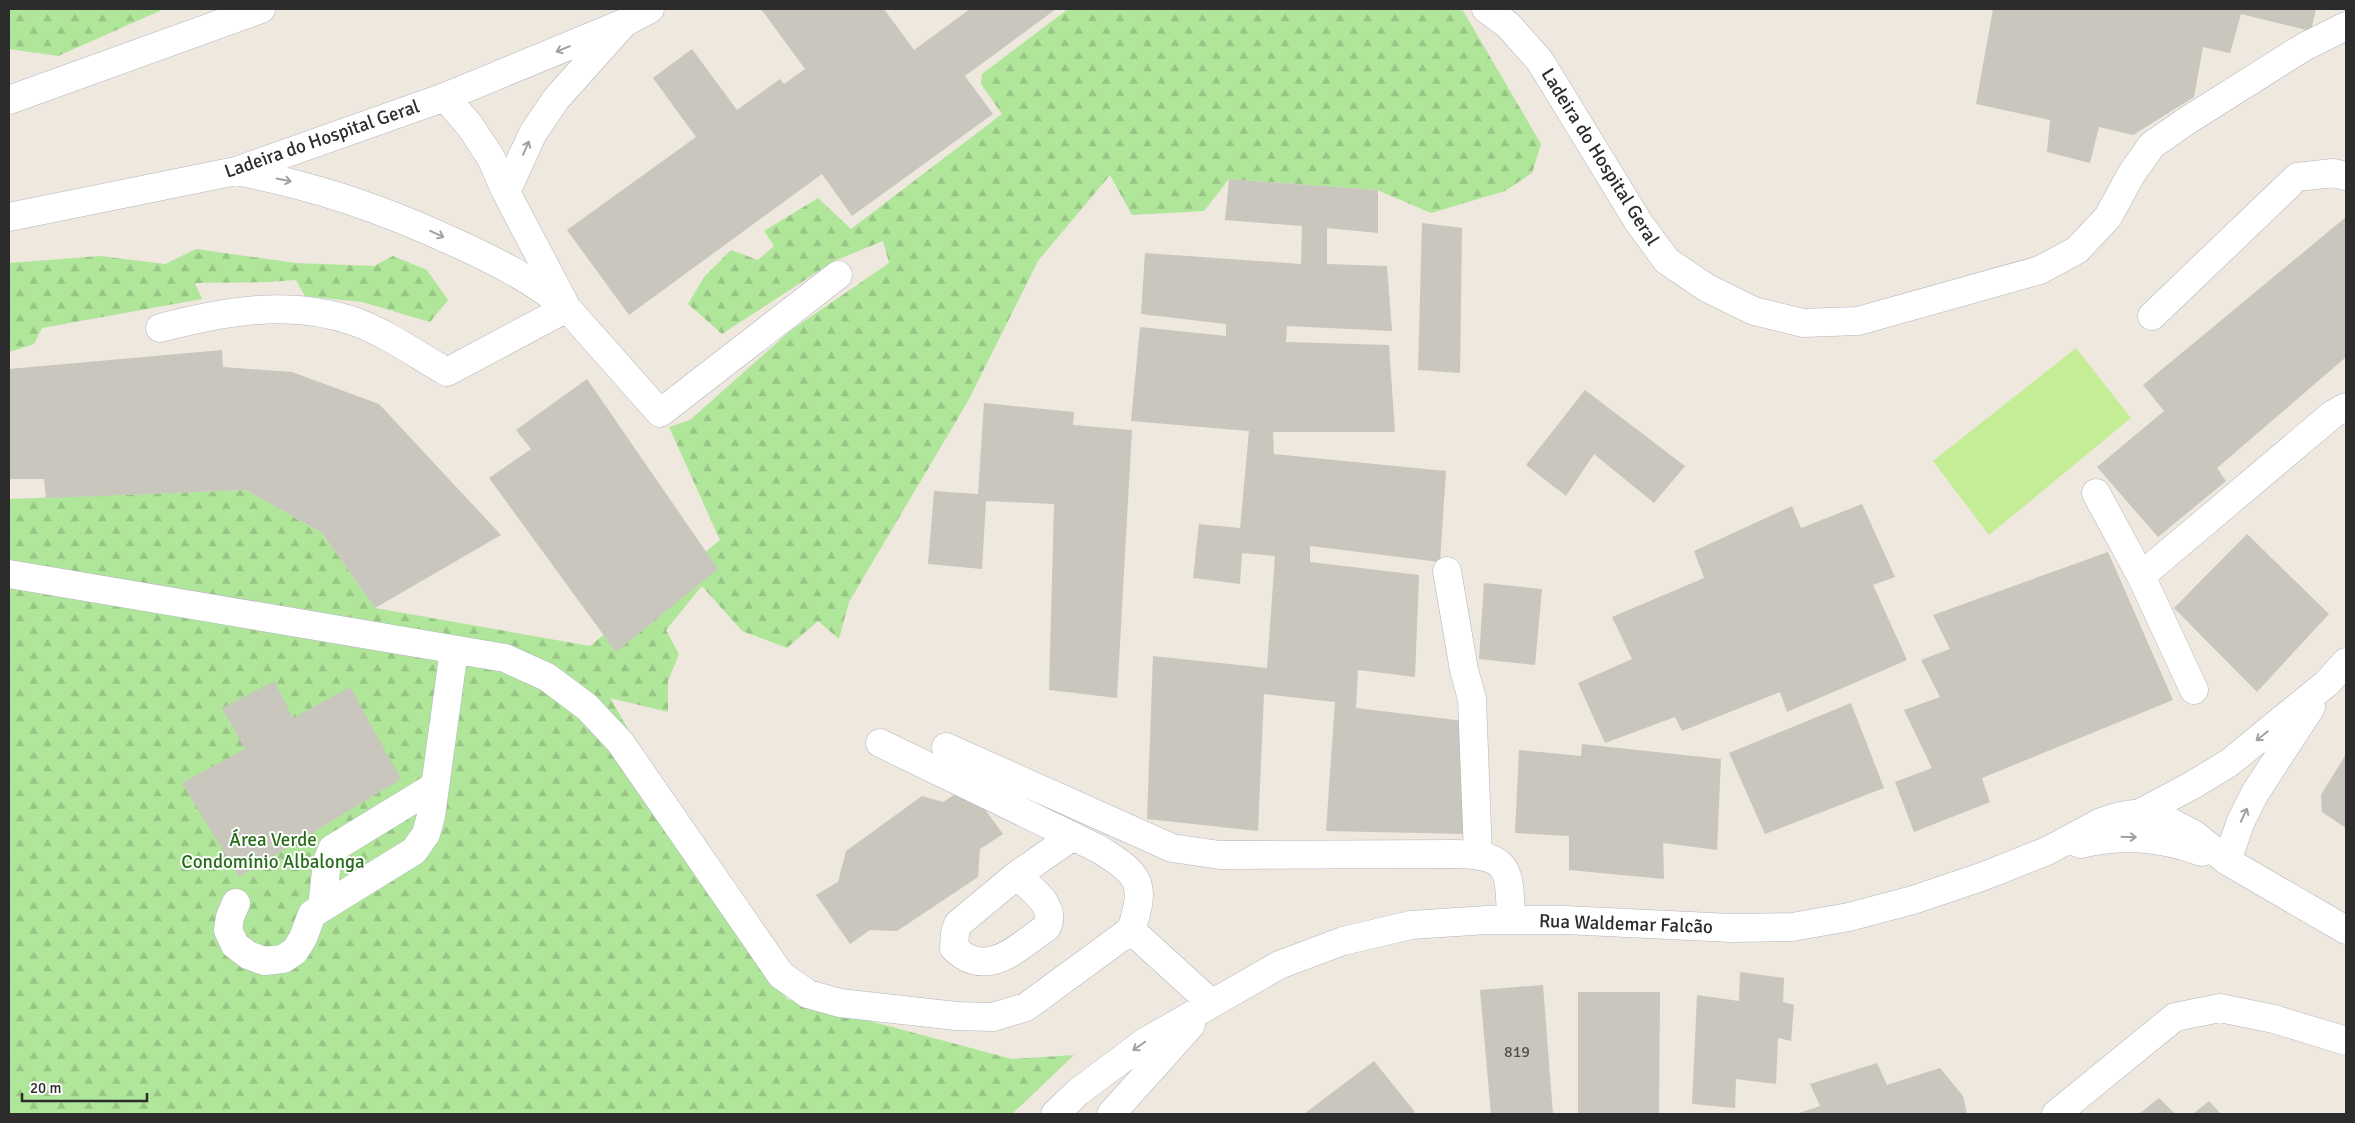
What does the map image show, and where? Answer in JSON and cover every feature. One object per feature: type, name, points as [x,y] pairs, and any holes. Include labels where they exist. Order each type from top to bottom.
[{"type":"street","points":[[9,100],[261,9]]},
{"type":"street","points":[[506,192],[533,133],[556,99],[624,23],[650,9]]},
{"type":"street","name":"Ladeira do Hospital Geral","points":[[1486,9],[1508,25],[1540,61],[1639,224],[1667,261],[1707,288],[1754,311],[1803,323],[1858,320],[2040,270],[2077,250],[2108,217],[2132,173],[2152,145],[2188,120],[2304,47],[2346,26]]},
{"type":"street","name":"Ladeira do Hospital Geral","points":[[9,217],[236,171],[445,97],[624,23]]},
{"type":"street","points":[[445,97],[470,126],[491,158],[506,192],[567,308]]},
{"type":"street","points":[[236,171],[307,186],[371,206],[417,225],[514,271],[539,286],[567,308],[660,413],[838,275]]},
{"type":"street","points":[[2152,316],[2297,177],[2333,173],[2346,176]]},
{"type":"street","points":[[160,328],[211,315],[255,309],[290,310],[329,315],[356,322],[380,333],[446,372],[567,308]]},
{"type":"street","points":[[2141,576],[2342,417]]},
{"type":"street","points":[[2096,493],[2141,576],[2194,690]]},
{"type":"street","points":[[1447,571],[1464,670],[1472,699],[1478,855]]},
{"type":"street","points":[[9,574],[505,658],[547,677],[587,707],[620,742],[781,974],[808,994],[850,1004],[956,1016],[992,1018],[1026,1007],[1131,930],[1140,905],[1140,887],[1125,866],[1099,849],[880,743]]},
{"type":"street","points":[[236,903],[230,917],[228,930],[235,945],[248,955],[264,961],[283,959],[295,951],[303,938],[312,914],[414,851],[426,834],[431,816],[454,650]]},
{"type":"street","name":"Rua Waldemar Falcão","points":[[2227,861],[2241,821],[2254,793],[2327,683],[2346,662]]},
{"type":"street","name":"Rua Waldemar Falcão","points":[[1055,1114],[1078,1092],[1138,1047],[1279,965],[1342,941],[1411,925],[1511,920],[1732,928],[1792,927],[1849,917],[1913,900],[1984,876],[2047,851],[2101,822],[2120,816],[2140,813],[2191,786],[2229,763],[2327,683]]},
{"type":"street","points":[[946,748],[1172,848],[1220,855],[1478,855],[1497,862],[1507,873],[1511,920]]},
{"type":"street","points":[[322,907],[327,862],[332,849],[435,786]]},
{"type":"street","name":"Rua Waldemar Falcão","points":[[2140,813],[2169,821],[2194,835],[2227,861]]},
{"type":"street","points":[[1017,874],[1073,836]]},
{"type":"street","name":"Rua Waldemar Falcão","points":[[2047,851],[2107,838],[2127,836],[2182,845],[2227,861]]},
{"type":"street","points":[[2227,861],[2346,930]]},
{"type":"street","points":[[1131,930],[1211,1003]]},
{"type":"street","name":"Rua Waldemar Falcão","points":[[1111,1114],[1211,1003]]},
{"type":"street","points":[[2056,1114],[2175,1017],[2220,1008],[2274,1019],[2346,1041]]},
{"type":"green space","points":[[9,9],[164,9],[58,56],[9,49]]},
{"type":"green space","name":"Área Verde Condomínio Albalonga","points":[[1068,9],[1462,9],[1541,144],[1532,173],[1505,191],[1431,213],[1377,190],[1229,179],[1204,211],[1132,215],[1110,175],[1038,261],[968,401],[849,602],[839,639],[818,621],[787,648],[742,631],[702,586],[666,630],[679,654],[668,681],[668,712],[610,698],[787,999],[1012,1059],[1074,1055],[1012,1114],[9,1114],[9,499],[246,490],[322,533],[375,608],[590,646],[720,540],[669,427],[690,420],[790,331],[889,263],[883,241],[834,261],[722,334],[688,304],[704,277],[731,250],[758,260],[774,246],[764,231],[818,198],[851,229],[1002,114],[981,84],[982,74]]},
{"type":"green space","points":[[196,249],[296,263],[374,266],[393,256],[427,270],[448,300],[430,322],[362,302],[305,296],[296,280],[195,283],[202,299],[42,328],[34,344],[9,352],[9,263],[100,256],[165,264]]},
{"type":"green space","points":[[2076,348],[2131,418],[1989,535],[1933,461]]},
{"type":"building","points":[[761,9],[884,9],[914,50],[970,9],[1056,9],[965,76],[993,114],[852,216],[822,174],[629,315],[567,230],[696,137],[653,78],[692,49],[737,110],[780,79],[784,84],[805,69]]},
{"type":"building","points":[[1993,9],[2316,9],[2311,31],[2241,14],[2230,53],[2203,47],[2194,97],[2133,135],[2099,127],[2090,163],[2047,152],[2050,120],[1976,104]]},
{"type":"building","points":[[1229,179],[1378,190],[1378,233],[1327,228],[1327,264],[1387,266],[1392,331],[1287,326],[1286,342],[1389,345],[1395,432],[1273,432],[1274,454],[1446,471],[1440,562],[1310,546],[1310,562],[1419,575],[1415,677],[1358,670],[1356,708],[1464,721],[1465,834],[1326,831],[1335,702],[1264,694],[1258,831],[1147,819],[1153,656],[1267,668],[1275,556],[1242,553],[1240,584],[1193,578],[1199,524],[1240,528],[1249,431],[1131,421],[1140,327],[1226,336],[1226,324],[1141,314],[1145,253],[1301,264],[1302,226],[1225,220]]},
{"type":"building","points":[[2346,217],[2346,357],[2217,468],[2226,481],[2158,537],[2097,467],[2164,411],[2143,385]]},
{"type":"building","points":[[1422,223],[1462,228],[1460,373],[1418,370]]},
{"type":"building","points":[[222,350],[223,367],[292,372],[379,404],[501,535],[375,608],[322,533],[246,490],[46,498],[44,479],[9,479],[9,369]]},
{"type":"building","points":[[587,379],[718,569],[616,652],[489,478],[531,449],[516,430]]},
{"type":"building","points":[[1585,390],[1685,466],[1654,503],[1594,454],[1566,496],[1526,465]]},
{"type":"building","points":[[984,403],[1074,412],[1073,425],[1132,430],[1117,698],[1049,690],[1054,504],[986,501],[982,569],[928,564],[934,491],[978,494]]},
{"type":"building","points":[[1862,504],[1895,577],[1873,585],[1907,660],[1787,712],[1780,692],[1682,731],[1675,717],[1605,743],[1578,683],[1632,659],[1612,617],[1704,578],[1694,551],[1792,506],[1801,528]]},
{"type":"building","points":[[2247,534],[2329,614],[2257,692],[2174,608]]},
{"type":"building","points":[[2108,552],[2173,700],[1982,778],[1990,802],[1914,832],[1895,782],[1932,768],[1904,710],[1940,697],[1921,660],[1950,649],[1933,615]]},
{"type":"building","points":[[1484,583],[1542,589],[1535,665],[1479,659]]},
{"type":"building","points":[[274,681],[293,718],[350,687],[401,779],[239,877],[182,783],[245,749],[222,708]]},
{"type":"building","points":[[1851,703],[1884,788],[1765,834],[1729,753]]},
{"type":"building","points":[[1582,744],[1721,759],[1717,850],[1663,843],[1664,879],[1569,870],[1569,836],[1515,833],[1519,750],[1581,756]]},
{"type":"building","points":[[2346,754],[2346,828],[2322,812],[2321,795]]},
{"type":"building","points":[[968,786],[1003,834],[980,849],[978,877],[897,931],[870,930],[850,944],[816,895],[838,882],[846,851],[922,796],[943,802]]},
{"type":"building","points":[[1740,972],[1784,978],[1783,1002],[1794,1005],[1791,1041],[1778,1038],[1776,1084],[1736,1079],[1735,1108],[1692,1104],[1697,995],[1739,1001]]},
{"type":"building","points":[[1543,985],[1553,1114],[1491,1114],[1480,990]]},
{"type":"building","points":[[1578,992],[1660,992],[1659,1114],[1578,1113]]},
{"type":"building","points":[[1374,1061],[1415,1112],[1412,1114],[1304,1114]]},
{"type":"building","points":[[1877,1063],[1887,1085],[1940,1068],[1963,1096],[1967,1114],[1796,1114],[1820,1106],[1810,1084]]},
{"type":"building","points":[[2159,1098],[2175,1114],[2139,1114]]},
{"type":"building","points":[[2209,1101],[2221,1114],[2193,1114]]}]
